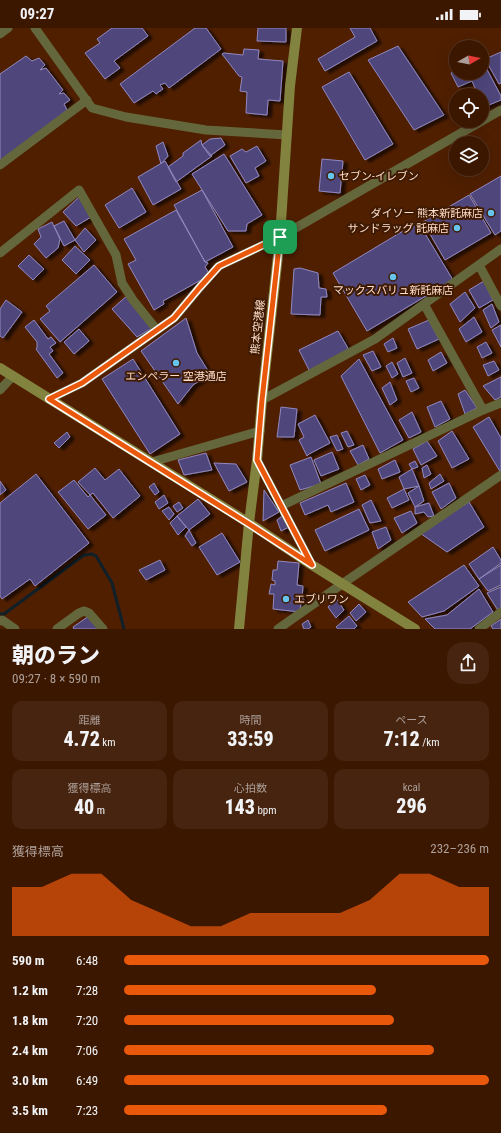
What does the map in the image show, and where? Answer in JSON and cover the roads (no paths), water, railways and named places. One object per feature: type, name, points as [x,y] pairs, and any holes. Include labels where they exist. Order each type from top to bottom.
[{"type":"main road","name":"熊本空港線","points":[[239,629],[280,237],[290,86],[297,28]]},
{"type":"main road","points":[[0,368],[12,377],[152,462],[414,629]]},
{"type":"street","points":[[0,34],[8,28]]},
{"type":"street","points":[[35,28],[92,108],[126,117],[206,130],[287,135]]},
{"type":"street","points":[[0,165],[87,100]]},
{"type":"street","points":[[49,399],[82,383],[174,318],[219,266],[280,237],[501,110]]},
{"type":"street","points":[[0,253],[79,190],[116,255],[122,283],[132,300],[157,330]]},
{"type":"street","points":[[262,400],[376,339],[501,249]]},
{"type":"street","points":[[479,265],[501,306]]},
{"type":"street","points":[[424,304],[483,410]]},
{"type":"street","points":[[0,390],[12,377]]},
{"type":"street","points":[[281,506],[483,410],[501,403]]},
{"type":"street","points":[[152,462],[260,431]]},
{"type":"street","points":[[257,460],[312,565]]},
{"type":"street","points":[[278,629],[501,475]]},
{"type":"street","points":[[56,629],[78,613],[84,611],[89,613],[103,629]]},
{"type":"street","points":[[478,629],[501,612]]},
{"type":"street","points":[[0,621],[2,620],[14,629]]},
{"type":"waterway","points":[[0,614],[4,614],[84,555],[92,554],[96,556],[112,583],[124,629]]},
{"type":"place","name":"セブン-イレブン","points":[[331,176]]},
{"type":"place","name":"ダイソー 熊本新託麻店","points":[[491,213]]},
{"type":"place","name":"サンドラッグ 託麻店","points":[[457,228]]},
{"type":"place","name":"マックスバリュ新託麻店","points":[[393,277]]},
{"type":"place","name":"エンペラー 空港通店","points":[[176,363]]},
{"type":"place","name":"エブリワン","points":[[286,599]]}]
